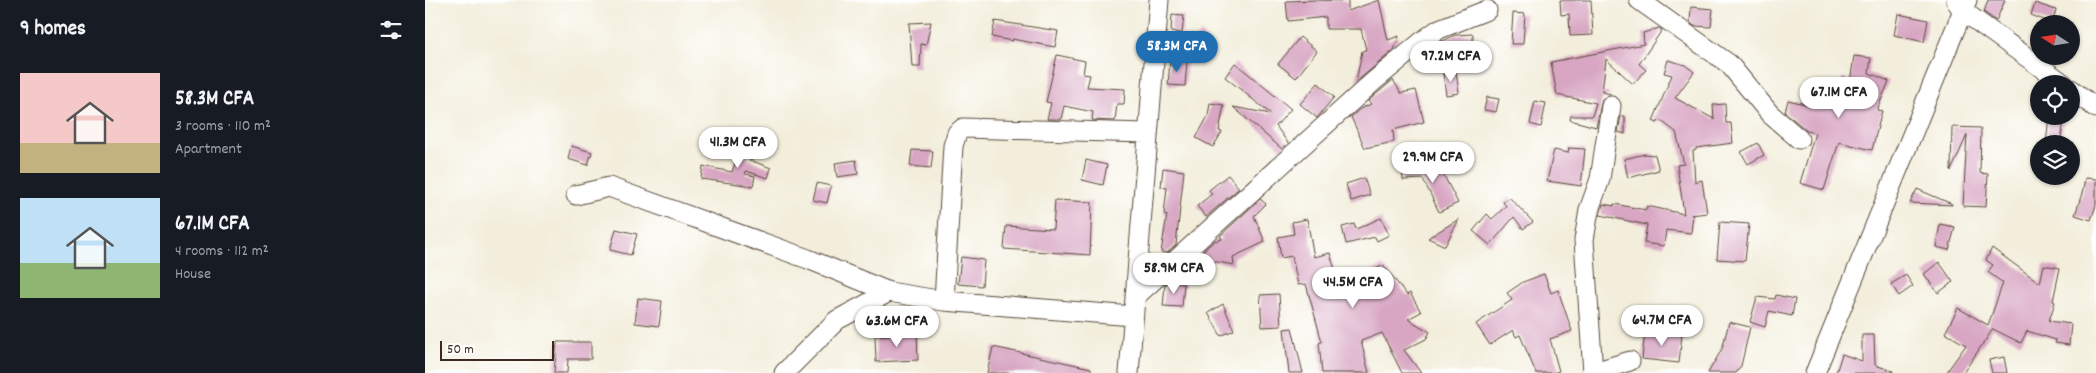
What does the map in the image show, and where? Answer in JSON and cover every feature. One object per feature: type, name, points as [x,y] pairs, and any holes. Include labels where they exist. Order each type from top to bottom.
[{"type":"street","points":[[1129,373],[1159,0]]},
{"type":"street","points":[[1639,0],[1729,64],[1770,114],[1799,139]]},
{"type":"street","points":[[1815,373],[1962,4],[2052,75]]},
{"type":"street","points":[[1135,297],[1374,81],[1412,50],[1439,29],[1487,10]]},
{"type":"street","points":[[2080,96],[2096,108]]},
{"type":"street","points":[[1611,106],[1600,179],[1589,210],[1584,240],[1592,373],[1630,362]]},
{"type":"street","points":[[944,300],[953,146],[957,133],[963,128],[1147,133]]},
{"type":"street","points":[[576,195],[609,187],[799,256],[889,292],[944,300],[1133,316]]},
{"type":"street","points":[[784,373],[837,320],[889,292]]},
{"type":"building","points":[[1379,0],[1388,40],[1399,36],[1394,50],[1356,82],[1362,51],[1366,50],[1361,29],[1326,29],[1326,17],[1288,21],[1286,1],[1348,1],[1348,11]]},
{"type":"building","points":[[1560,0],[1591,0],[1593,35],[1570,36],[1569,14],[1561,15]]},
{"type":"building","points":[[1988,0],[2005,0],[1996,21],[1984,12]]},
{"type":"building","points":[[2035,3],[2056,10],[2054,15],[2031,15]]},
{"type":"building","points":[[1691,7],[1713,9],[1711,27],[1694,26],[1690,22]]},
{"type":"building","points":[[1513,13],[1525,14],[1523,44],[1511,44]]},
{"type":"building","points":[[1898,14],[1928,20],[1924,42],[1894,35]]},
{"type":"building","points":[[1172,15],[1184,16],[1182,33],[1171,32]]},
{"type":"building","points":[[995,21],[1058,31],[1055,47],[992,37]]},
{"type":"building","points":[[931,22],[926,45],[921,44],[920,67],[912,67],[909,23]]},
{"type":"building","points":[[1659,28],[1662,30],[1639,64],[1646,70],[1633,84],[1606,59],[1602,92],[1611,94],[1602,99],[1596,127],[1570,120],[1571,116],[1592,116],[1596,103],[1557,95],[1551,62],[1644,44],[1643,33]]},
{"type":"building","points":[[1201,33],[1209,43],[1199,52],[1190,43]]},
{"type":"building","points":[[1473,34],[1473,42],[1470,47],[1439,43],[1455,35]]},
{"type":"building","points":[[1300,37],[1317,51],[1296,78],[1278,64]]},
{"type":"building","points":[[1057,55],[1085,61],[1083,74],[1090,75],[1087,87],[1125,89],[1124,104],[1117,104],[1115,121],[1092,120],[1093,112],[1064,106],[1061,119],[1047,119],[1051,103],[1046,102]]},
{"type":"building","points":[[1854,56],[1871,58],[1869,73],[1889,81],[1877,110],[1882,111],[1872,150],[1839,142],[1824,190],[1800,183],[1815,133],[1807,131],[1785,112],[1788,100],[1809,105],[1814,82],[1837,87],[1843,77],[1850,82]]},
{"type":"building","points":[[1170,60],[1187,61],[1185,86],[1168,85]]},
{"type":"building","points":[[1668,60],[1685,65],[1694,72],[1675,98],[1714,119],[1713,105],[1725,104],[1726,123],[1731,123],[1733,143],[1696,148],[1693,151],[1695,182],[1702,180],[1707,213],[1691,215],[1693,215],[1691,233],[1666,230],[1664,246],[1644,243],[1647,225],[1600,215],[1603,204],[1614,206],[1614,204],[1646,210],[1647,206],[1684,214],[1677,165],[1684,164],[1676,132],[1660,120],[1657,123],[1653,121],[1672,75],[1664,73]]},
{"type":"building","points":[[1235,63],[1291,109],[1276,126],[1288,143],[1282,149],[1233,107],[1271,114],[1225,77]]},
{"type":"building","points":[[1456,71],[1459,93],[1446,95],[1443,73]]},
{"type":"building","points":[[1393,80],[1401,93],[1416,90],[1424,122],[1393,130],[1394,142],[1365,148],[1351,117],[1360,109],[1371,104],[1368,101]]},
{"type":"building","points":[[1318,83],[1334,97],[1317,118],[1300,104]]},
{"type":"building","points":[[1487,97],[1499,99],[1496,112],[1484,110]]},
{"type":"building","points":[[1535,101],[1546,103],[1541,127],[1530,124]]},
{"type":"building","points":[[1210,103],[1224,105],[1219,131],[1222,132],[1213,147],[1196,138],[1208,116]]},
{"type":"building","points":[[1621,116],[1625,116],[1625,134],[1618,132]]},
{"type":"building","points":[[2048,125],[2063,125],[2062,135],[2047,135]]},
{"type":"building","points":[[1952,127],[1981,128],[1980,173],[1988,174],[1986,207],[1963,206],[1967,135],[1951,171]]},
{"type":"building","points":[[744,136],[750,138],[747,159],[771,168],[768,178],[746,171],[745,174],[755,176],[753,186],[701,179],[703,166],[732,172]]},
{"type":"building","points":[[1758,143],[1764,155],[1748,164],[1741,152]]},
{"type":"building","points":[[571,146],[592,152],[588,165],[568,159]]},
{"type":"building","points":[[1569,148],[1585,149],[1581,186],[1547,181],[1554,150],[1568,153]]},
{"type":"building","points":[[912,150],[933,151],[931,168],[910,166]]},
{"type":"building","points":[[1645,154],[1655,155],[1659,170],[1628,178],[1624,159]]},
{"type":"building","points":[[856,160],[858,174],[837,177],[835,163]]},
{"type":"building","points":[[1086,160],[1107,165],[1103,185],[1082,180]]},
{"type":"building","points":[[1438,164],[1458,203],[1439,212],[1423,179],[1403,180],[1402,167]]},
{"type":"building","points":[[1163,168],[1184,171],[1176,245],[1167,253],[1161,252],[1167,215],[1164,214],[1167,188],[1161,187]]},
{"type":"building","points":[[1228,175],[1239,188],[1206,217],[1197,206],[1212,194],[1209,190]]},
{"type":"building","points":[[1364,178],[1370,195],[1351,201],[1346,184]]},
{"type":"building","points":[[2085,178],[2096,179],[2096,205],[2091,220],[2075,215]]},
{"type":"building","points":[[817,183],[831,186],[827,203],[813,200]]},
{"type":"building","points":[[1917,189],[1952,204],[1952,205],[1910,203]]},
{"type":"building","points":[[1509,197],[1533,222],[1523,229],[1514,217],[1490,245],[1473,231],[1487,214],[1492,219],[1506,206],[1503,202]]},
{"type":"building","points":[[1260,199],[1266,204],[1254,216],[1265,242],[1233,257],[1234,265],[1195,258],[1214,241],[1222,239],[1220,236]]},
{"type":"building","points":[[1055,200],[1092,202],[1090,255],[1004,249],[1006,226],[1053,229]]},
{"type":"building","points":[[1381,218],[1389,235],[1377,241],[1375,237],[1346,244],[1342,227],[1354,224],[1356,229]]},
{"type":"building","points":[[1307,219],[1314,257],[1330,253],[1341,290],[1383,265],[1407,295],[1410,293],[1421,312],[1408,319],[1430,332],[1426,339],[1404,350],[1421,373],[1402,373],[1382,333],[1361,341],[1369,373],[1322,373],[1319,343],[1322,342],[1306,284],[1298,285],[1292,256],[1281,258],[1278,237],[1294,234],[1292,222]]},
{"type":"building","points":[[1459,219],[1445,246],[1428,238]]},
{"type":"building","points":[[1720,222],[1749,224],[1745,261],[1717,259]]},
{"type":"building","points":[[1940,224],[1955,227],[1949,250],[1936,247]]},
{"type":"building","points":[[616,229],[637,234],[631,255],[610,250]]},
{"type":"building","points":[[1992,248],[2040,283],[2044,265],[2060,268],[2053,301],[2055,302],[2049,321],[2071,324],[2069,345],[2055,343],[2056,340],[2027,331],[2021,343],[1993,329],[1963,373],[1946,373],[1966,345],[1945,333],[1958,308],[1988,325],[2003,283],[1988,272],[1993,265],[1986,260]]},
{"type":"building","points":[[961,257],[984,260],[982,286],[958,284]]},
{"type":"building","points":[[1939,262],[1953,282],[1938,293],[1924,274]]},
{"type":"building","points":[[1544,274],[1551,293],[1558,290],[1572,331],[1550,339],[1559,371],[1553,373],[1536,373],[1520,335],[1516,337],[1513,330],[1490,345],[1476,324],[1512,300],[1507,293],[1523,282]]},
{"type":"building","points":[[1906,275],[1913,286],[1899,296],[1891,284]]},
{"type":"building","points":[[1167,283],[1184,284],[1182,307],[1163,306],[1165,285]]},
{"type":"building","points":[[1279,294],[1281,326],[1262,327],[1260,295]]},
{"type":"building","points":[[1776,295],[1795,299],[1792,316],[1769,311],[1765,327],[1750,322],[1757,297],[1775,299]]},
{"type":"building","points":[[638,298],[662,301],[659,326],[635,323]]},
{"type":"building","points":[[1223,304],[1234,330],[1221,336],[1208,313]]},
{"type":"building","points":[[1729,322],[1750,327],[1741,366],[1736,373],[1708,373],[1722,349]]},
{"type":"building","points":[[1292,328],[1303,373],[1289,373],[1284,329]]},
{"type":"building","points":[[1645,331],[1682,335],[1679,363],[1642,359]]},
{"type":"building","points":[[917,333],[918,360],[876,362],[875,336]]},
{"type":"building","points":[[1862,335],[1874,335],[1875,365],[1893,371],[1892,373],[1836,373],[1842,354],[1862,361]]},
{"type":"building","points":[[557,342],[591,342],[591,359],[568,359],[567,373],[554,373]]},
{"type":"building","points":[[993,347],[1091,368],[1091,373],[987,373]]},
{"type":"building","points":[[2004,357],[2007,373],[1992,373],[1989,360]]}]
